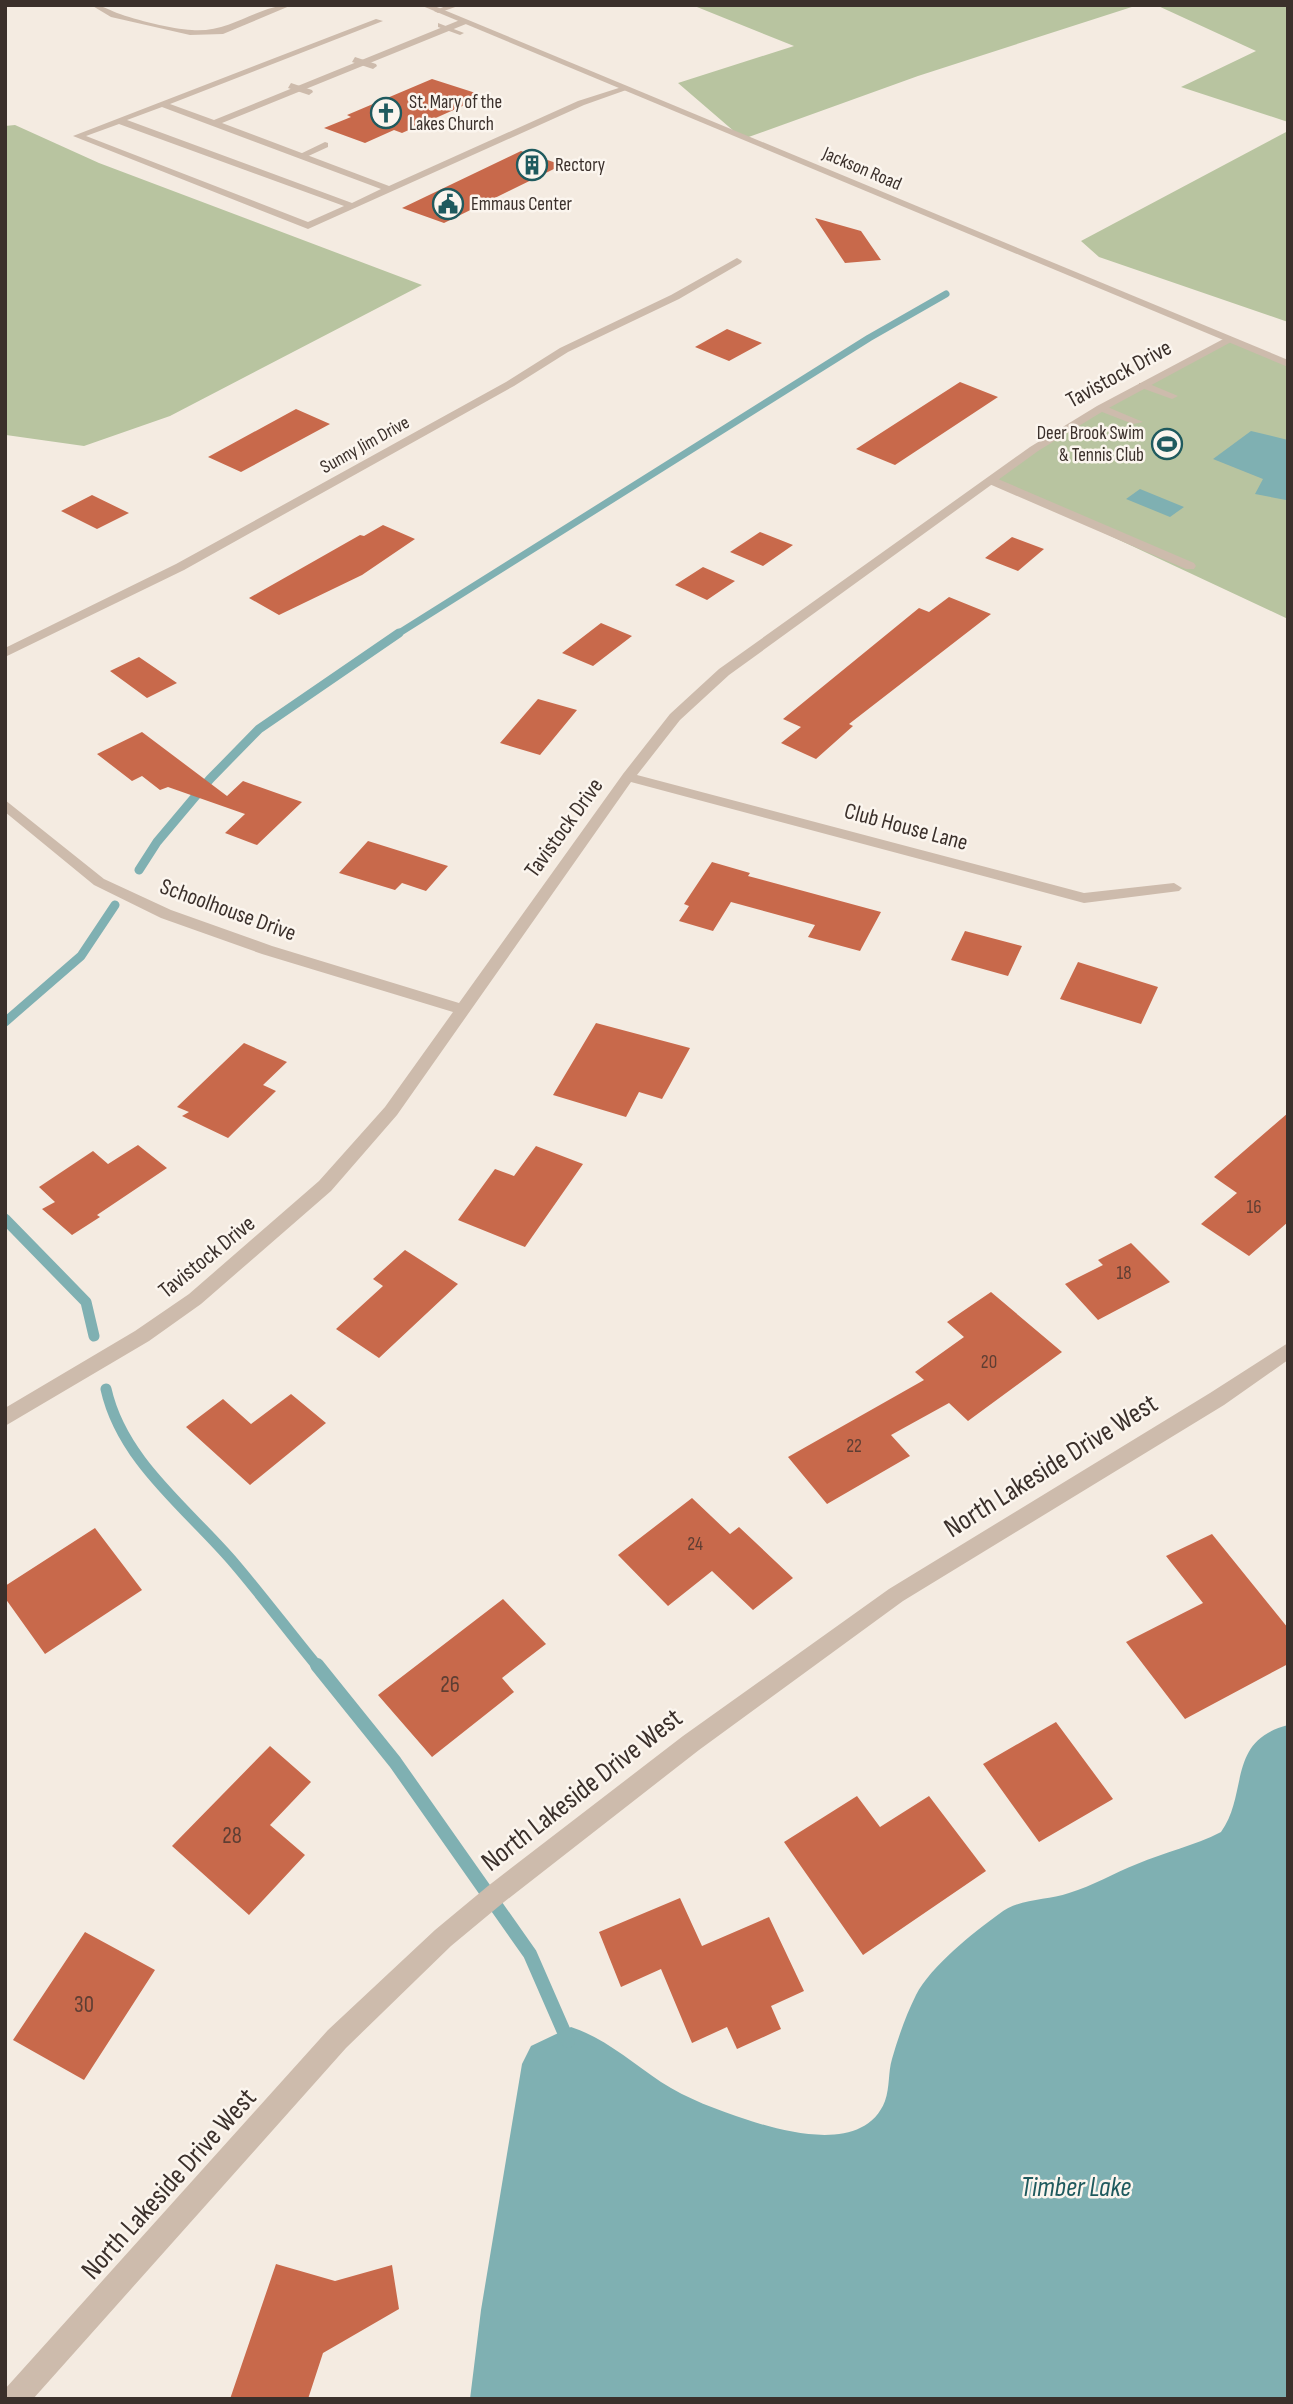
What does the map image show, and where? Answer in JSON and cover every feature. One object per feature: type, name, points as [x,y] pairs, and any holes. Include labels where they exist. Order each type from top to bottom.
[{"type":"street","points":[[95,5],[114,15],[190,33],[220,32],[288,5]]},
{"type":"street","name":"Jackson Road","points":[[424,5],[1288,364]]},
{"type":"street","points":[[438,11],[457,5]]},
{"type":"street","points":[[379,20],[78,136],[308,226],[389,189],[511,139],[581,103],[625,89]]},
{"type":"street","points":[[214,123],[364,63],[445,27],[463,22]]},
{"type":"street","points":[[445,27],[460,33]]},
{"type":"street","points":[[163,104],[389,189]]},
{"type":"street","points":[[120,121],[352,206]]},
{"type":"street","points":[[300,156],[326,145]]},
{"type":"street","name":"Sunny Jim Drive","points":[[5,653],[180,567],[510,384],[564,350],[675,297],[737,261]]},
{"type":"street","name":"Tavistock Drive","points":[[5,1418],[142,1336],[195,1299],[325,1186],[391,1111],[628,777],[675,717],[724,673],[1034,449],[1101,408],[1229,339]]},
{"type":"street","points":[[1143,385],[1172,396]]},
{"type":"street","points":[[1101,408],[1137,422]]},
{"type":"street","points":[[991,480],[1190,566]]},
{"type":"street","name":"Club House Lane","points":[[628,777],[1084,898],[1174,888]]},
{"type":"street","name":"Schoolhouse Drive","points":[[5,804],[99,882],[166,914],[267,950],[462,1009]]},
{"type":"street","name":"North Lakeside Drive West","points":[[15,2399],[337,2039],[443,1938],[495,1894],[691,1743],[896,1595],[1217,1399],[1288,1350]]},
{"type":"green space","points":[[692,5],[1138,5],[918,76],[743,139],[678,83],[794,46]]},
{"type":"green space","points":[[1156,5],[1288,5],[1288,122],[1181,87],[1256,51]]},
{"type":"green space","points":[[15,125],[99,163],[422,285],[170,416],[84,446],[6,435],[5,126]]},
{"type":"green space","points":[[1288,131],[1288,322],[1099,257],[1081,241]]},
{"type":"green space","name":"Deer Brook Swim & Tennis Club","points":[[1229,339],[1288,364],[1288,619],[991,480],[1101,408]]},
{"type":"water","points":[[1251,431],[1288,440],[1286,500],[1255,494],[1263,479],[1213,459]]},
{"type":"water","points":[[1140,489],[1184,507],[1170,517],[1126,499]]},
{"type":"water","name":"Timber Lake","points":[[1288,1725],[1288,2399],[470,2399],[481,2310],[522,2064],[531,2046],[571,2027],[607,2044],[681,2094],[737,2116],[783,2130],[824,2135],[861,2128],[875,2117],[885,2101],[892,2059],[916,1995],[953,1951],[999,1914],[1015,1905],[1078,1890],[1221,1832],[1235,1801],[1247,1756],[1255,1743],[1268,1733]]},
{"type":"building","name":"St. Mary of the Lakes Church","points":[[432,79],[485,96],[402,133],[394,130],[365,143],[324,128],[351,117],[347,115]]},
{"type":"building","points":[[521,151],[562,165],[444,223],[402,208]]},
{"type":"building","points":[[815,218],[861,231],[881,260],[845,263]]},
{"type":"building","points":[[727,329],[762,343],[729,361],[695,347]]},
{"type":"building","points":[[960,382],[998,397],[895,465],[856,449]]},
{"type":"building","points":[[296,409],[330,424],[241,472],[208,457]]},
{"type":"building","points":[[92,495],[129,513],[97,529],[61,511]]},
{"type":"building","points":[[383,525],[415,539],[362,575],[279,615],[249,598],[360,535],[364,536]]},
{"type":"building","points":[[760,532],[793,545],[763,566],[730,552]]},
{"type":"building","points":[[1012,537],[1044,549],[1018,571],[985,558]]},
{"type":"building","points":[[703,567],[735,581],[707,600],[675,585]]},
{"type":"building","points":[[949,597],[991,614],[849,724],[853,726],[816,759],[781,743],[801,727],[783,719],[919,608],[929,612]]},
{"type":"building","points":[[601,623],[632,636],[593,666],[562,653]]},
{"type":"building","points":[[139,657],[177,683],[147,698],[110,671]]},
{"type":"building","points":[[538,699],[577,710],[540,755],[500,743]]},
{"type":"building","points":[[142,732],[227,796],[243,781],[302,802],[257,845],[225,833],[245,814],[168,787],[160,790],[142,776],[132,781],[97,754]]},
{"type":"building","points":[[368,841],[448,866],[426,891],[402,883],[395,890],[339,873]]},
{"type":"building","points":[[712,862],[750,873],[748,876],[881,912],[860,951],[808,937],[815,925],[731,902],[713,931],[679,921],[689,906],[684,904]]},
{"type":"building","points":[[965,931],[1022,946],[1008,976],[951,960]]},
{"type":"building","points":[[1078,962],[1158,987],[1141,1024],[1060,999]]},
{"type":"building","points":[[596,1023],[690,1048],[662,1099],[639,1092],[626,1117],[553,1095]]},
{"type":"building","points":[[244,1043],[287,1062],[263,1085],[276,1091],[228,1138],[182,1116],[189,1112],[177,1107]]},
{"type":"building","points":[[1288,1113],[1288,1222],[1249,1256],[1201,1224],[1237,1193],[1214,1177]]},
{"type":"building","points":[[138,1145],[167,1168],[97,1215],[100,1217],[72,1235],[42,1209],[55,1202],[39,1187],[93,1151],[108,1164]]},
{"type":"building","points":[[536,1146],[583,1164],[525,1247],[458,1220],[495,1169],[514,1176]]},
{"type":"building","points":[[1131,1243],[1170,1282],[1098,1320],[1065,1284],[1103,1265],[1098,1260]]},
{"type":"building","points":[[405,1250],[458,1284],[379,1358],[336,1329],[383,1286],[373,1279]]},
{"type":"building","points":[[991,1292],[1062,1352],[968,1421],[949,1403],[891,1435],[910,1456],[827,1504],[788,1457],[924,1380],[915,1372],[964,1337],[947,1322]]},
{"type":"building","points":[[291,1394],[326,1423],[250,1485],[186,1427],[223,1399],[251,1424]]},
{"type":"building","points":[[692,1498],[730,1534],[739,1527],[793,1578],[753,1610],[712,1571],[668,1606],[618,1555]]},
{"type":"building","points":[[95,1528],[142,1590],[45,1654],[5,1598],[5,1586]]},
{"type":"building","points":[[1212,1534],[1288,1628],[1288,1664],[1185,1719],[1126,1642],[1203,1603],[1166,1556]]},
{"type":"building","points":[[503,1599],[546,1644],[502,1678],[514,1692],[432,1757],[378,1695]]},
{"type":"building","points":[[1056,1722],[1113,1799],[1039,1842],[983,1764]]},
{"type":"building","points":[[270,1746],[311,1782],[270,1825],[305,1855],[249,1915],[172,1846]]},
{"type":"building","points":[[857,1796],[880,1827],[929,1796],[986,1871],[863,1955],[784,1842]]},
{"type":"building","points":[[680,1898],[702,1946],[769,1917],[804,1991],[771,2006],[781,2029],[737,2049],[727,2027],[692,2043],[661,1969],[621,1987],[599,1932]]},
{"type":"building","points":[[85,1932],[155,1970],[84,2080],[13,2040]]},
{"type":"building","points":[[276,2264],[335,2281],[392,2265],[399,2309],[323,2353],[308,2399],[230,2399]]},
{"type":"waterway","points":[[397,634],[869,338],[946,294]]},
{"type":"waterway","points":[[139,870],[157,842],[210,779],[259,729],[397,634]]},
{"type":"waterway","points":[[5,1022],[81,956],[115,905]]},
{"type":"waterway","points":[[5,1219],[86,1302],[94,1336]]},
{"type":"waterway","points":[[106,1389],[114,1415],[141,1461],[234,1563],[318,1667]]},
{"type":"waterway","points":[[317,1665],[395,1762],[530,1954],[568,2041]]},
{"type":"place","name":"St. Mary of the Lakes Church","points":[[386,113]]},
{"type":"place","name":"Rectory","points":[[532,165]]},
{"type":"place","name":"Emmaus Center","points":[[448,204]]},
{"type":"place","name":"Deer Brook Swim & Tennis Club","points":[[1167,444]]}]
